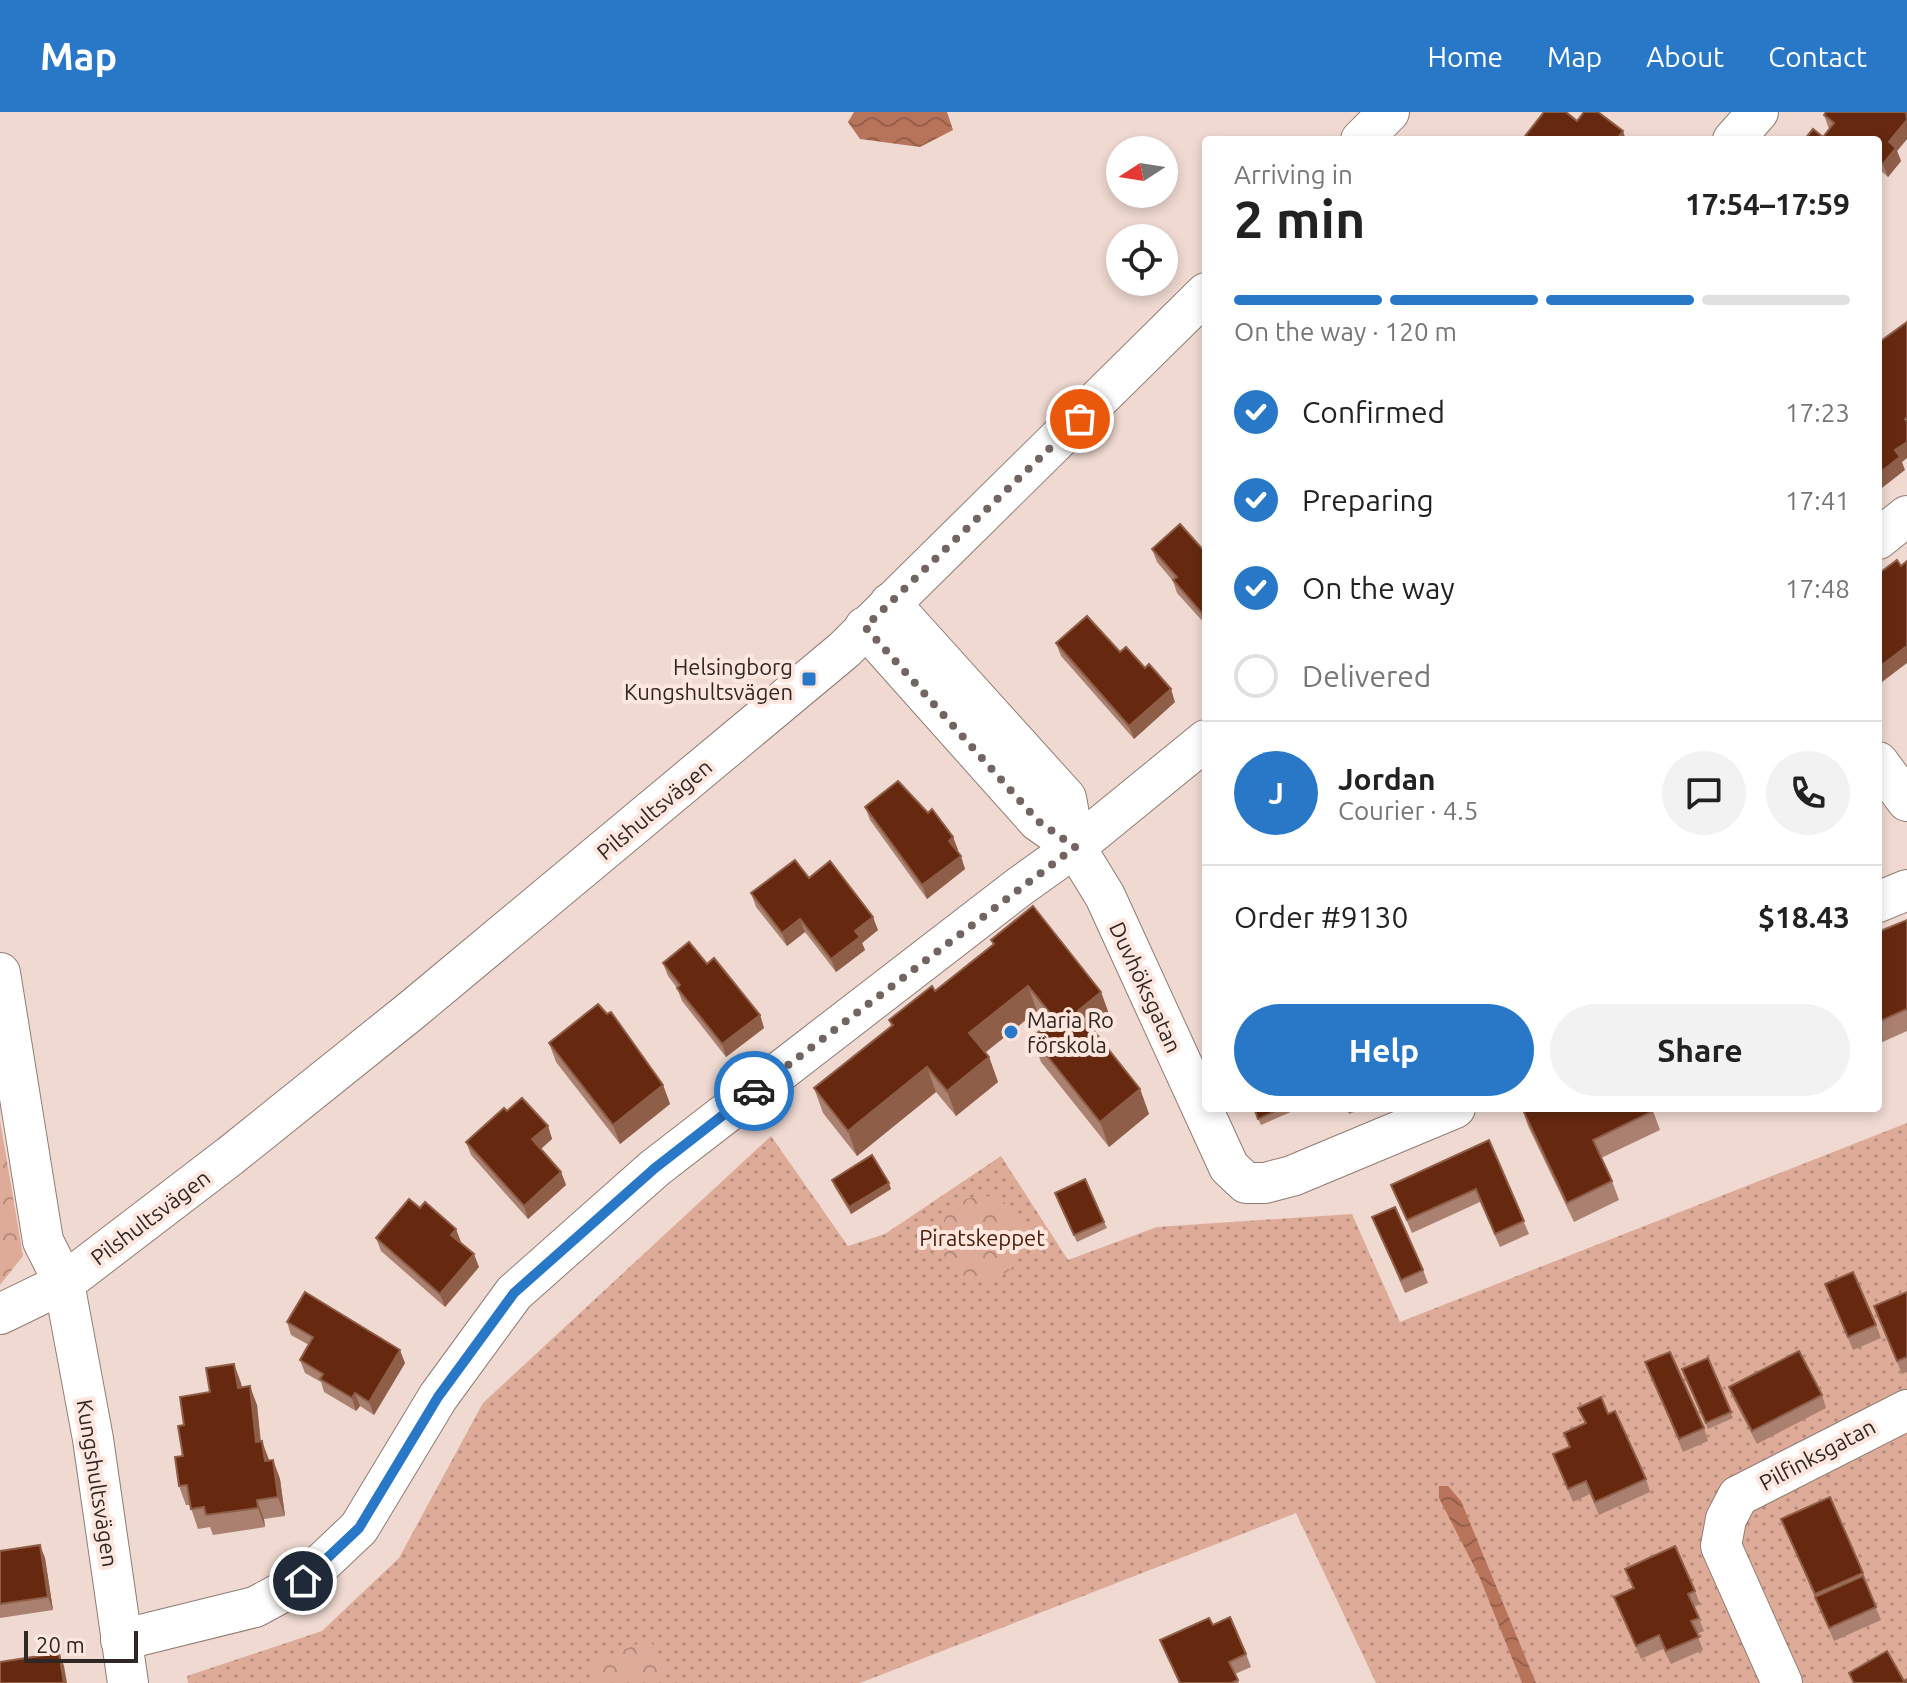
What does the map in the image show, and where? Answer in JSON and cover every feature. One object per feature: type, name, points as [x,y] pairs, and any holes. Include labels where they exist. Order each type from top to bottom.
[{"type":"street","points":[[1365,136],[1389,112]]},
{"type":"street","points":[[1737,136],[1758,112]]},
{"type":"street","name":"Pilshultsvägen","points":[[0,1314],[64,1283],[412,1010],[844,650],[1202,297]]},
{"type":"street","points":[[1882,536],[1907,516]]},
{"type":"street","name":"Duvhöksgatan","points":[[877,615],[1038,821],[1075,847],[1105,896],[1202,1108]]},
{"type":"street","points":[[121,1640],[255,1607],[303,1581],[359,1528],[438,1397],[514,1293],[655,1168],[1075,847],[1202,743]]},
{"type":"street","points":[[1882,767],[1907,801]]},
{"type":"street","points":[[1882,900],[1907,890]]},
{"type":"street","points":[[0,973],[43,1241],[64,1283]]},
{"type":"street","name":"Duvhöksgatan","points":[[1204,1112],[1229,1167],[1246,1183],[1265,1183],[1292,1176],[1445,1112]]},
{"type":"street","name":"Kungshultsvägen","points":[[64,1283],[93,1439],[128,1683]]},
{"type":"street","name":"Pilfinksgatan","points":[[1782,1683],[1721,1546],[1726,1519],[1738,1496],[1907,1410]]},
{"type":"green space","points":[[0,1120],[23,1256],[0,1285]]},
{"type":"green space","points":[[1907,1123],[1907,1683],[1376,1683],[1296,1513],[860,1683],[188,1683],[187,1676],[322,1631],[399,1558],[483,1403],[771,1136],[848,1246],[885,1234],[1001,1156],[1068,1260],[1157,1227],[1352,1214],[1400,1322]]},
{"type":"green space","name":"Piratskeppet","points":[[982,1196],[998,1199],[1012,1208],[1021,1222],[1024,1238],[1021,1254],[1012,1268],[998,1277],[982,1280],[966,1277],[952,1268],[943,1254],[940,1238],[943,1222],[952,1208],[966,1199]]},
{"type":"green space","points":[[650,1639],[667,1681],[593,1683],[586,1665]]},
{"type":"water","points":[[854,112],[947,112],[953,130],[920,147],[860,139],[848,122]]},
{"type":"water","points":[[1439,1486],[1448,1486],[1461,1501],[1536,1683],[1522,1683],[1479,1576],[1439,1498]]},
{"type":"building","points":[[1544,112],[1566,112],[1577,121],[1584,112],[1598,112],[1623,131],[1619,136],[1525,136]]},
{"type":"building","points":[[1826,112],[1906,112],[1907,120],[1889,142],[1896,148],[1883,164],[1882,136],[1824,136],[1834,123],[1824,115]]},
{"type":"building","points":[[1813,129],[1822,136],[1807,136]]},
{"type":"building","points":[[1907,322],[1907,442],[1895,450],[1900,457],[1882,471],[1882,340]]},
{"type":"building","points":[[1180,524],[1202,549],[1202,613],[1173,580],[1177,577],[1152,549]]},
{"type":"building","points":[[1897,560],[1901,566],[1907,561],[1907,646],[1882,665],[1882,571]]},
{"type":"building","points":[[1087,616],[1120,652],[1126,647],[1145,668],[1149,664],[1171,689],[1129,726],[1056,643]]},
{"type":"building","points":[[898,781],[928,813],[932,809],[953,837],[949,841],[961,856],[922,885],[865,807]]},
{"type":"building","points":[[795,860],[809,878],[830,861],[873,917],[855,931],[860,937],[831,959],[800,919],[782,933],[751,893]]},
{"type":"building","points":[[1033,906],[1101,992],[1078,1011],[1140,1089],[1100,1122],[1032,1037],[1055,1019],[1028,986],[969,1033],[989,1057],[947,1091],[927,1067],[848,1131],[814,1088],[893,1025],[889,1020],[932,986],[935,991],[994,944],[991,940]]},
{"type":"building","points":[[1907,920],[1907,1009],[1882,1020],[1882,930]]},
{"type":"building","points":[[689,942],[707,964],[714,958],[760,1015],[722,1044],[677,988],[680,985],[663,963]]},
{"type":"building","points":[[598,1004],[607,1014],[611,1012],[663,1085],[613,1125],[549,1043]]},
{"type":"building","points":[[522,1098],[548,1126],[532,1139],[561,1172],[524,1206],[466,1142],[504,1108],[507,1111]]},
{"type":"building","points":[[1255,1112],[1273,1112],[1258,1119]]},
{"type":"building","points":[[1524,1112],[1651,1112],[1593,1140],[1612,1181],[1567,1203]]},
{"type":"building","points":[[1489,1140],[1524,1221],[1495,1234],[1476,1189],[1407,1220],[1391,1185]]},
{"type":"building","points":[[872,1155],[889,1183],[849,1207],[832,1180]]},
{"type":"building","points":[[1085,1179],[1104,1222],[1074,1235],[1055,1193]]},
{"type":"building","points":[[409,1199],[420,1208],[425,1202],[456,1229],[451,1235],[474,1254],[440,1294],[376,1238]]},
{"type":"building","points":[[1395,1207],[1423,1270],[1401,1280],[1372,1217]]},
{"type":"building","points":[[1853,1272],[1876,1325],[1848,1337],[1825,1284]]},
{"type":"building","points":[[305,1292],[400,1350],[369,1402],[355,1393],[352,1398],[320,1379],[323,1374],[300,1360],[313,1337],[287,1322]]},
{"type":"building","points":[[1907,1292],[1907,1357],[1897,1361],[1874,1306]]},
{"type":"building","points":[[1799,1351],[1822,1395],[1752,1431],[1729,1387]]},
{"type":"building","points":[[1670,1352],[1704,1428],[1679,1439],[1645,1362]]},
{"type":"building","points":[[1708,1358],[1731,1412],[1706,1423],[1682,1369]]},
{"type":"building","points":[[234,1364],[238,1388],[250,1386],[256,1442],[262,1441],[265,1461],[273,1460],[278,1497],[257,1500],[258,1508],[206,1515],[204,1507],[191,1509],[187,1485],[179,1486],[175,1457],[183,1456],[178,1426],[184,1425],[180,1397],[210,1392],[206,1368]]},
{"type":"building","points":[[1601,1397],[1608,1414],[1615,1411],[1646,1479],[1595,1502],[1586,1481],[1568,1489],[1553,1454],[1570,1447],[1564,1433],[1586,1423],[1578,1408]]},
{"type":"building","points":[[1830,1497],[1863,1573],[1815,1594],[1781,1519]]},
{"type":"building","points":[[40,1545],[48,1597],[0,1604],[0,1551]]},
{"type":"building","points":[[1675,1546],[1695,1591],[1688,1594],[1699,1618],[1691,1621],[1699,1637],[1666,1651],[1659,1635],[1636,1646],[1614,1597],[1634,1588],[1625,1569]]},
{"type":"building","points":[[1863,1576],[1876,1607],[1829,1628],[1815,1597]]},
{"type":"building","points":[[1230,1617],[1246,1654],[1229,1662],[1238,1680],[1231,1683],[1180,1683],[1160,1640],[1209,1618],[1213,1625]]},
{"type":"building","points":[[1887,1651],[1907,1683],[1854,1683],[1849,1673]]},
{"type":"building","points":[[59,1653],[64,1683],[0,1683],[0,1662]]},
{"type":"way so far","points":[[754,1091],[1075,847],[1038,821],[865,627],[1080,419]]},
{"type":"place","name":"Helsingborg Kungshultsvägen","points":[[809,679]]},
{"type":"place","name":"Maria Ro förskola","points":[[1011,1032]]},
{"type":"route","points":[[303,1581],[359,1528],[438,1397],[514,1293],[655,1168],[754,1091]]}]
